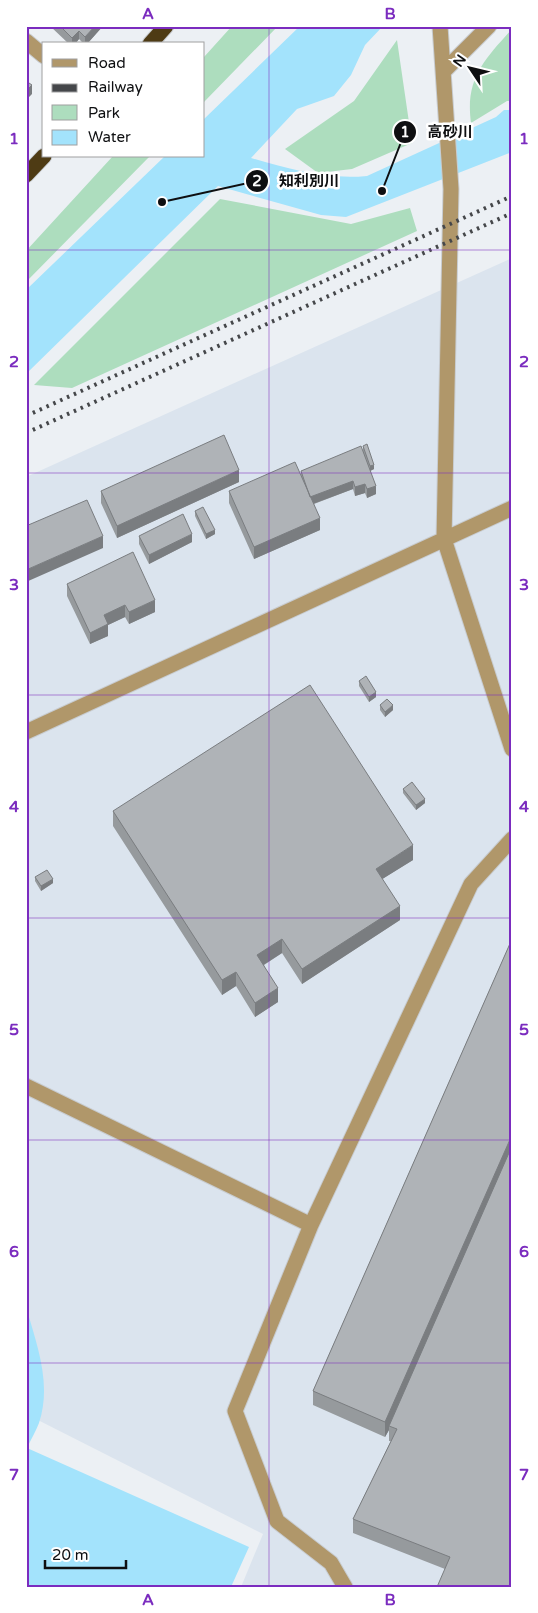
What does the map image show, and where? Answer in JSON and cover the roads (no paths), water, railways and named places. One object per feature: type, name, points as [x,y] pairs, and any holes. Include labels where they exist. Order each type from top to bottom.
[{"type":"highway","points":[[152,42],[166,26]]},
{"type":"highway","points":[[26,175],[42,158]]},
{"type":"street","points":[[440,26],[451,189],[444,539],[512,749]]},
{"type":"street","points":[[444,71],[489,26]]},
{"type":"street","points":[[26,41],[42,54]]},
{"type":"street","points":[[26,732],[512,508]]},
{"type":"street","points":[[345,1587],[331,1563],[277,1521],[235,1411],[310,1225],[471,884],[512,839]]},
{"type":"street","points":[[26,1086],[310,1225]]},
{"type":"water","points":[[300,26],[383,26],[365,45],[351,75],[334,96],[297,109],[251,158],[294,170],[323,175],[367,176],[496,117],[504,110],[512,110],[512,152],[346,217],[321,215],[218,186],[26,374],[26,290],[163,158],[205,158],[205,118]]},
{"type":"water","points":[[26,1307],[35,1336],[44,1379],[43,1408],[39,1423],[27,1448],[249,1547],[231,1587],[26,1587]]},
{"type":"railway","points":[[26,416],[512,196]]},
{"type":"railway","points":[[26,433],[512,213]]},
{"type":"place","name":"高砂川","points":[[382,191]]},
{"type":"place","name":"知利別川","points":[[162,202]]}]
